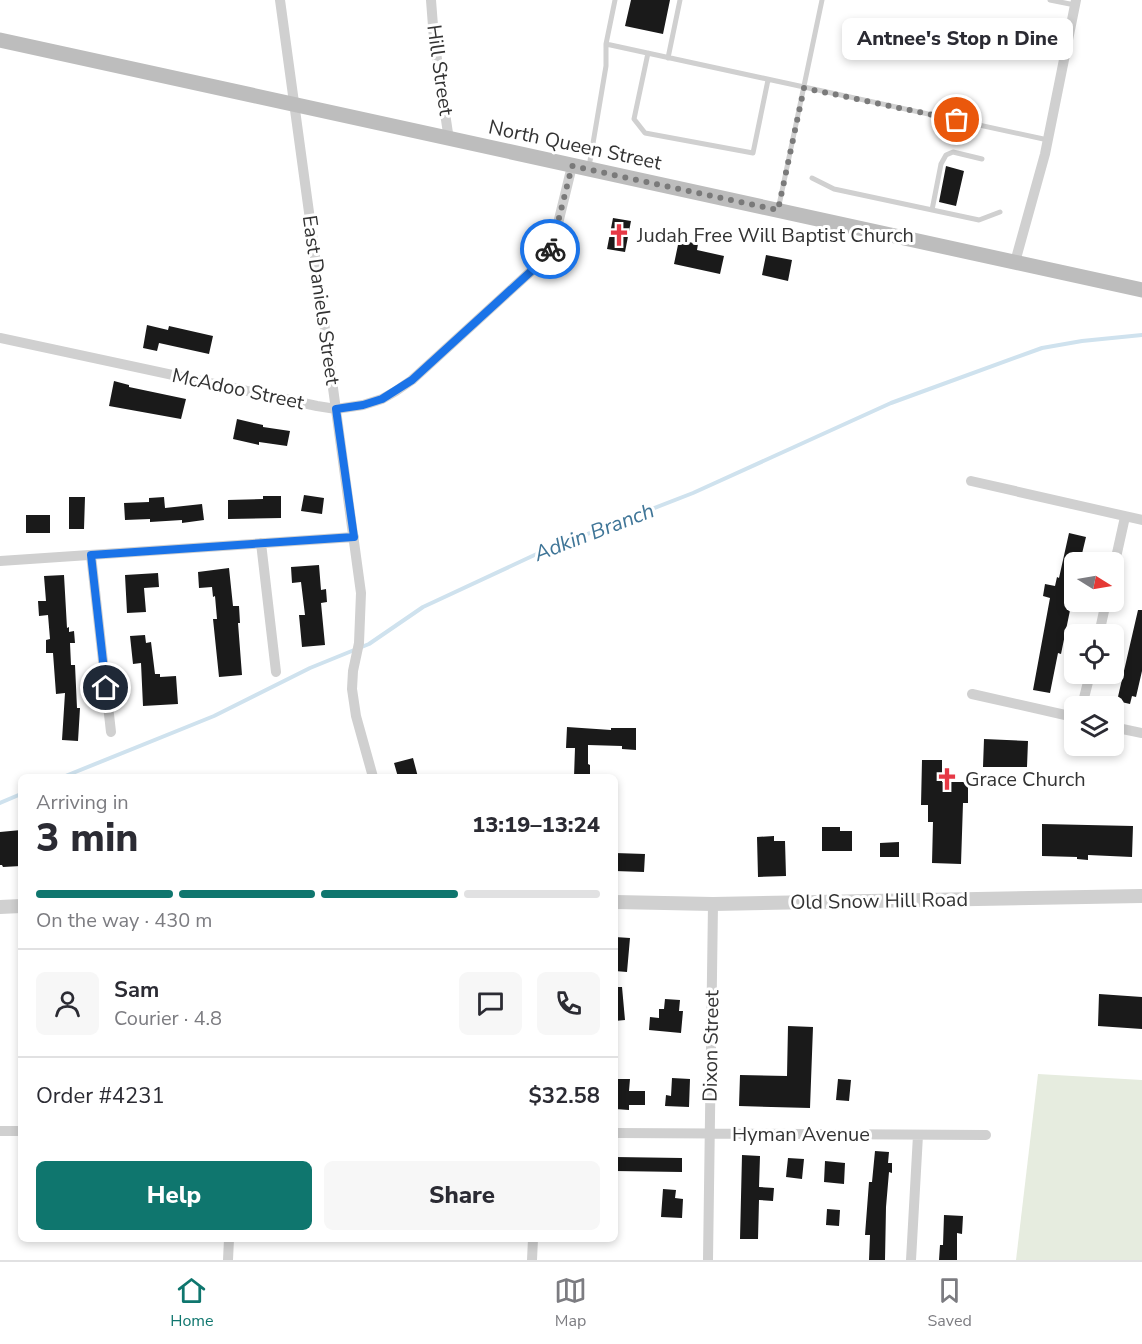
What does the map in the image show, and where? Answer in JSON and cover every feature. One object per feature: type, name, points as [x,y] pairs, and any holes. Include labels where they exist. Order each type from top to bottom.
[{"type":"main road","name":"North Queen Street","points":[[0,40],[1142,290]]},
{"type":"street","name":"East Daniels Street","points":[[280,0],[361,593],[359,643],[353,670],[352,701],[372,774]]},
{"type":"street","name":"Hill Street","points":[[431,0],[434,39],[449,140]]},
{"type":"street","points":[[1015,262],[1048,140],[1075,3]]},
{"type":"street","name":"McAdoo Street","points":[[0,338],[336,409],[363,405],[382,399],[412,380],[539,264],[553,243],[572,166]]},
{"type":"street","points":[[971,481],[1142,520]]},
{"type":"street","points":[[1117,552],[1125,517]]},
{"type":"street","points":[[0,561],[354,537]]},
{"type":"street","points":[[261,543],[276,672]]},
{"type":"street","points":[[91,555],[111,732]]},
{"type":"street","points":[[972,694],[1064,715]]},
{"type":"street","points":[[1124,729],[1142,733]]},
{"type":"street","name":"Old Snow Hill Road","points":[[618,902],[713,904],[1142,896]]},
{"type":"street","name":"Dixon Street","points":[[708,1260],[713,904]]},
{"type":"street","points":[[0,907],[18,906]]},
{"type":"street","points":[[0,1131],[18,1131]]},
{"type":"street","name":"Hyman Avenue","points":[[618,1133],[987,1135]]},
{"type":"street","points":[[911,1260],[918,1135]]},
{"type":"street","points":[[228,1260],[229,1242]]},
{"type":"street","points":[[532,1260],[533,1242]]},
{"type":"lane","points":[[589,170],[606,66],[606,44],[615,0]]},
{"type":"lane","points":[[668,58],[680,0]]},
{"type":"lane","points":[[778,210],[822,0]]},
{"type":"lane","points":[[1050,0],[1075,3]]},
{"type":"lane","points":[[606,44],[1048,140]]},
{"type":"lane","points":[[648,53],[634,119],[645,133],[753,153],[768,80]]},
{"type":"lane","points":[[932,210],[941,164],[946,154],[953,152],[982,159]]},
{"type":"lane","points":[[812,178],[834,189],[979,220],[1000,212]]},
{"type":"shaded area","points":[[1038,1074],[1142,1080],[1142,1260],[1016,1260]]},
{"type":"building","points":[[631,0],[670,0],[663,34],[625,26]]},
{"type":"building","points":[[946,166],[964,171],[956,206],[939,202]]},
{"type":"building","name":"Judah Free Will Baptist Church","points":[[613,218],[631,221],[625,252],[607,249]]},
{"type":"building","points":[[679,240],[698,244],[697,250],[724,256],[720,274],[674,264]]},
{"type":"building","points":[[766,255],[792,260],[788,281],[762,275]]},
{"type":"building","points":[[147,325],[168,330],[169,326],[213,336],[209,354],[159,343],[157,351],[143,348]]},
{"type":"building","points":[[114,381],[129,385],[129,387],[186,399],[181,419],[109,406]]},
{"type":"building","points":[[237,419],[263,425],[263,427],[290,431],[287,446],[259,442],[259,445],[233,439]]},
{"type":"building","points":[[304,495],[324,498],[322,514],[301,511]]},
{"type":"building","points":[[263,496],[281,496],[281,518],[228,519],[228,500],[263,499]]},
{"type":"building","points":[[69,497],[85,497],[84,529],[69,529]]},
{"type":"building","points":[[164,497],[165,508],[202,504],[204,520],[182,523],[182,520],[150,522],[150,519],[125,520],[124,503],[149,502],[149,498]]},
{"type":"building","points":[[26,515],[50,515],[50,533],[26,533]]},
{"type":"building","points":[[1069,533],[1086,537],[1082,552],[1065,552]]},
{"type":"building","points":[[1064,556],[1064,612],[1070,612],[1067,624],[1064,624],[1064,639],[1061,654],[1058,653],[1050,693],[1033,690],[1050,598],[1043,596],[1045,584],[1055,586],[1057,577],[1059,578]]},
{"type":"building","points":[[319,565],[321,590],[326,589],[327,602],[321,603],[325,645],[302,647],[299,615],[305,615],[301,582],[292,583],[291,567]]},
{"type":"building","points":[[229,568],[233,606],[239,606],[242,675],[219,677],[213,619],[217,619],[215,596],[213,597],[212,587],[199,588],[198,572]]},
{"type":"building","points":[[158,573],[159,587],[144,588],[146,612],[127,613],[125,575]]},
{"type":"building","points":[[64,575],[67,628],[69,627],[69,632],[74,631],[75,643],[70,643],[71,665],[75,665],[77,708],[80,708],[78,741],[62,740],[65,693],[56,694],[53,653],[46,653],[46,640],[50,639],[48,615],[39,616],[38,601],[46,601],[44,576]]},
{"type":"building","points":[[1138,610],[1142,610],[1142,671],[1136,697],[1132,696],[1130,704],[1124,703],[1124,696],[1118,696],[1121,684],[1124,684],[1124,671]]},
{"type":"building","points":[[145,635],[146,643],[151,642],[155,674],[160,674],[160,677],[176,676],[178,704],[143,706],[141,663],[133,664],[130,636]]},
{"type":"building","points":[[567,727],[611,730],[611,728],[636,728],[636,750],[622,749],[622,746],[588,745],[590,774],[574,774],[575,748],[566,748]]},
{"type":"building","points":[[984,739],[1028,741],[1027,767],[983,767]]},
{"type":"building","points":[[413,758],[417,774],[397,774],[394,763]]},
{"type":"building","points":[[922,760],[942,760],[942,782],[968,782],[968,803],[963,803],[961,864],[932,863],[933,822],[928,822],[928,805],[921,805]]},
{"type":"building","points":[[1042,824],[1133,826],[1132,857],[1088,855],[1088,860],[1077,859],[1077,857],[1042,856]]},
{"type":"building","points":[[822,827],[840,827],[840,831],[852,831],[852,851],[822,851]]},
{"type":"building","points":[[18,830],[18,866],[3,867],[0,865],[0,832]]},
{"type":"building","points":[[774,836],[774,841],[785,841],[786,876],[758,877],[757,837]]},
{"type":"building","points":[[899,842],[899,857],[880,857],[880,843]]},
{"type":"building","points":[[618,853],[645,854],[644,872],[618,871]]},
{"type":"building","points":[[618,937],[630,938],[627,972],[618,971]]},
{"type":"building","points":[[618,987],[622,987],[625,1020],[618,1021]]},
{"type":"building","points":[[1099,994],[1142,997],[1142,1029],[1098,1026]]},
{"type":"building","points":[[665,999],[680,1000],[679,1011],[683,1011],[681,1033],[649,1030],[650,1017],[659,1018],[659,1009],[664,1009]]},
{"type":"building","points":[[788,1026],[813,1027],[810,1108],[739,1106],[740,1075],[787,1076]]},
{"type":"building","points":[[672,1078],[690,1079],[689,1107],[665,1106],[666,1095],[671,1096]]},
{"type":"building","points":[[618,1079],[630,1079],[629,1091],[645,1091],[645,1105],[629,1105],[629,1110],[618,1109]]},
{"type":"building","points":[[838,1079],[851,1080],[849,1101],[836,1100]]},
{"type":"building","points":[[875,1151],[889,1152],[888,1163],[892,1163],[886,1207],[885,1260],[869,1260],[870,1235],[865,1235],[869,1182],[872,1182]]},
{"type":"building","points":[[742,1155],[760,1156],[759,1187],[774,1188],[773,1201],[759,1200],[758,1239],[740,1239]]},
{"type":"building","points":[[618,1157],[682,1158],[682,1172],[618,1171]]},
{"type":"building","points":[[788,1158],[804,1159],[802,1179],[786,1177]]},
{"type":"building","points":[[825,1161],[845,1163],[844,1184],[824,1182]]},
{"type":"building","points":[[663,1189],[676,1190],[675,1198],[683,1199],[682,1218],[661,1217]]},
{"type":"building","points":[[827,1209],[840,1210],[839,1226],[826,1225]]},
{"type":"building","points":[[944,1215],[963,1216],[962,1234],[957,1233],[957,1260],[939,1260],[940,1245],[943,1245]]},
{"type":"waterway","name":"Adkin Branch","points":[[70,774],[214,716],[310,668],[369,644],[423,607],[541,552],[693,493],[891,403],[1042,348],[1142,335]]},
{"type":"waterway","name":"Adkin Branch","points":[[0,803],[18,795]]},
{"type":"way so far","points":[[550,249],[572,166],[778,210],[804,88],[957,120]]},
{"type":"place","name":"Antnee's Stop n Dine","points":[[957,120]]},
{"type":"place","name":"Judah Free Will Baptist Church","points":[[619,235]]},
{"type":"place","name":"Grace Church","points":[[947,779]]},
{"type":"route","points":[[106,688],[91,555],[354,537],[336,409],[363,405],[382,399],[412,380],[539,264],[550,249]]}]
